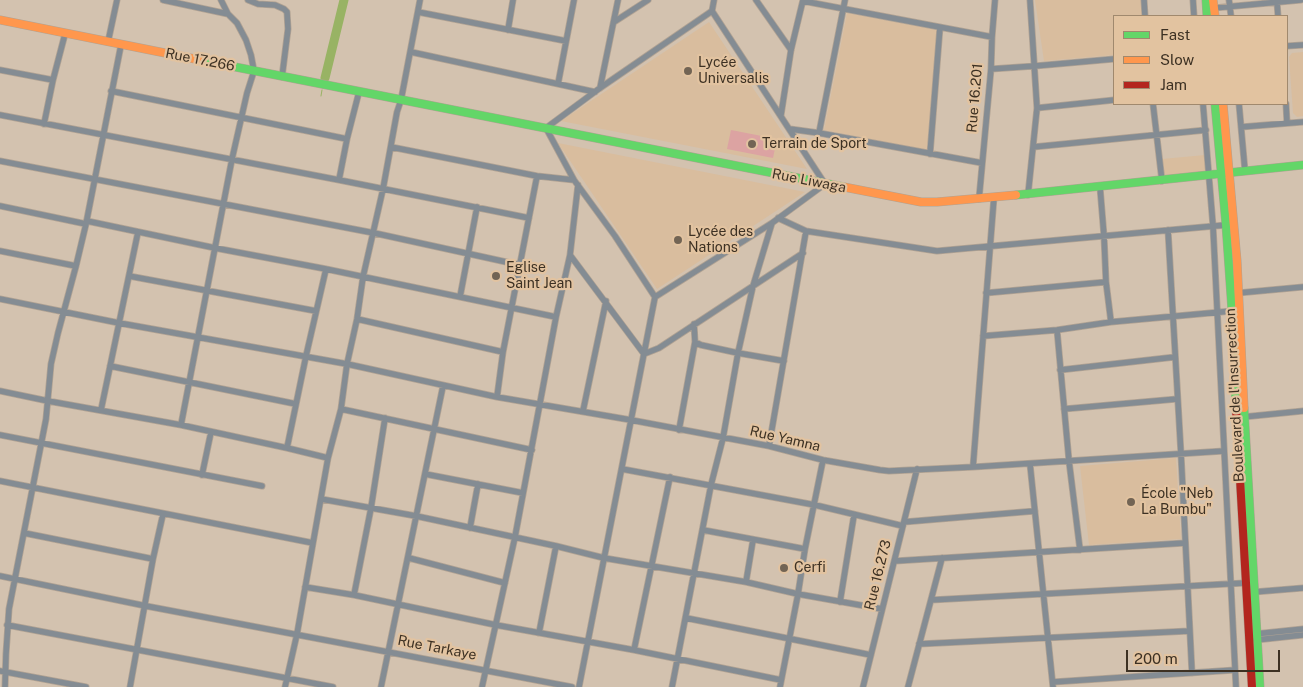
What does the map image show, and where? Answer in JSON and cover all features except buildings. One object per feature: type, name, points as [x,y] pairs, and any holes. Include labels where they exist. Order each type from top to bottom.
[{"type":"main road","points":[[1206,0],[1207,15]]},
{"type":"main road","name":"Rue 17.266","points":[[0,20],[401,100]]},
{"type":"main road","name":"Rue Liwaga","points":[[401,100],[921,202],[1028,195],[1303,165]]},
{"type":"main road","name":"Boulevard de l'Insurrection","points":[[1215,105],[1226,174],[1238,292],[1254,592],[1252,687]]},
{"type":"main road","name":"Boulevard de l'Insurrection","points":[[1223,105],[1226,225],[1245,582],[1260,687]]},
{"type":"street","points":[[108,42],[116,0]]},
{"type":"street","points":[[163,0],[228,14]]},
{"type":"street","points":[[181,425],[232,159],[254,71],[246,40],[221,0]]},
{"type":"street","points":[[248,0],[258,4],[274,5],[287,12],[288,29],[282,77]]},
{"type":"street","points":[[285,687],[297,634],[328,458],[341,409],[363,277],[374,233],[420,0]]},
{"type":"street","points":[[508,30],[513,0]]},
{"type":"street","points":[[558,84],[574,0]]},
{"type":"street","points":[[598,90],[618,0]]},
{"type":"street","points":[[614,22],[648,0]]},
{"type":"street","points":[[655,296],[772,223],[825,184],[712,11],[714,0]]},
{"type":"street","points":[[781,115],[791,50],[803,0],[992,37]]},
{"type":"street","points":[[819,133],[845,0]]},
{"type":"street","name":"Rue 16.201","points":[[979,199],[992,69],[995,0]]},
{"type":"street","points":[[1028,195],[1037,108],[1030,0]]},
{"type":"street","points":[[1144,0],[1145,15]]},
{"type":"street","points":[[1193,0],[1194,15]]},
{"type":"street","points":[[1214,8],[1230,3],[1301,0]]},
{"type":"street","points":[[758,1],[791,50]]},
{"type":"street","points":[[1277,2],[1278,15]]},
{"type":"street","points":[[579,687],[655,296],[576,182],[546,128],[712,11]]},
{"type":"street","points":[[418,12],[566,41]]},
{"type":"street","points":[[930,154],[940,27]]},
{"type":"street","points":[[44,124],[52,80],[65,34]]},
{"type":"street","points":[[5,687],[2,672],[7,625],[14,579],[42,443],[52,364],[96,179],[121,45]]},
{"type":"street","points":[[1288,46],[1303,45]]},
{"type":"street","points":[[410,52],[558,84],[598,90]]},
{"type":"street","points":[[992,69],[1113,58]]},
{"type":"street","points":[[0,70],[52,80]]},
{"type":"street","points":[[111,91],[348,140]]},
{"type":"street","points":[[340,180],[359,92]]},
{"type":"street","points":[[1037,108],[1113,100]]},
{"type":"street","points":[[1153,105],[1162,181]]},
{"type":"street","points":[[1203,105],[1213,226],[1236,687]]},
{"type":"street","points":[[1239,105],[1245,171]]},
{"type":"street","points":[[1286,105],[1287,123]]},
{"type":"street","points":[[0,115],[529,218]]},
{"type":"street","points":[[1242,127],[1303,122]]},
{"type":"street","points":[[790,129],[982,163]]},
{"type":"street","points":[[1033,147],[1206,130]]},
{"type":"street","points":[[391,147],[576,182]]},
{"type":"street","points":[[0,161],[374,233],[520,266]]},
{"type":"street","points":[[497,397],[511,307],[537,176]]},
{"type":"street","points":[[482,687],[515,537],[556,317],[570,255],[576,182]]},
{"type":"street","points":[[1100,187],[1106,282],[1111,322]]},
{"type":"street","points":[[973,467],[994,198]]},
{"type":"street","points":[[0,206],[326,269],[556,317]]},
{"type":"street","points":[[460,296],[477,207]]},
{"type":"street","points":[[778,218],[806,231],[937,251],[1226,225]]},
{"type":"street","points":[[672,687],[738,353],[753,286],[772,223]]},
{"type":"street","points":[[1168,230],[1192,672]]},
{"type":"street","points":[[769,446],[806,231]]},
{"type":"street","points":[[101,410],[138,232]]},
{"type":"street","points":[[0,251],[76,266]]},
{"type":"street","points":[[644,354],[659,348],[803,252]]},
{"type":"street","points":[[570,255],[644,354]]},
{"type":"street","points":[[287,448],[326,269]]},
{"type":"street","points":[[129,276],[316,311]]},
{"type":"street","points":[[986,293],[1106,282]]},
{"type":"street","points":[[1238,292],[1303,287]]},
{"type":"street","name":"Rue Yamna","points":[[0,299],[306,356],[497,397],[769,446],[823,460],[880,470],[1030,464],[1224,451]]},
{"type":"street","points":[[583,411],[606,301]]},
{"type":"street","points":[[983,336],[1232,311]]},
{"type":"street","points":[[357,319],[503,352]]},
{"type":"street","points":[[678,430],[695,342],[694,324]]},
{"type":"street","points":[[1057,330],[1069,461],[1080,550]]},
{"type":"street","points":[[695,342],[707,347],[784,361]]},
{"type":"street","points":[[1060,370],[1175,357]]},
{"type":"street","points":[[110,366],[296,404]]},
{"type":"street","points":[[382,687],[443,386]]},
{"type":"street","points":[[0,391],[181,425],[328,458]]},
{"type":"street","points":[[1064,409],[1178,399]]},
{"type":"street","points":[[341,409],[532,450]]},
{"type":"street","points":[[1236,418],[1303,411]]},
{"type":"street","points":[[354,595],[386,418]]},
{"type":"street","points":[[202,475],[211,432]]},
{"type":"street","points":[[0,435],[262,486]]},
{"type":"street","points":[[780,687],[823,460]]},
{"type":"street","points":[[1030,464],[1053,685],[1192,672],[1235,670]]},
{"type":"street","points":[[622,469],[903,524],[1035,511]]},
{"type":"street","name":"Rue 16.273","points":[[863,687],[917,469]]},
{"type":"street","points":[[425,474],[523,493]]},
{"type":"street","points":[[634,650],[670,477]]},
{"type":"street","points":[[0,481],[313,543]]},
{"type":"street","points":[[470,528],[478,484]]},
{"type":"street","points":[[321,499],[416,516],[604,558],[746,582],[798,594],[882,609]]},
{"type":"street","points":[[130,687],[162,514]]},
{"type":"street","points":[[840,602],[854,515]]},
{"type":"street","points":[[703,530],[805,549]]},
{"type":"street","points":[[24,533],[153,559]]},
{"type":"street","points":[[746,582],[753,540]]},
{"type":"street","points":[[895,561],[1185,543]]},
{"type":"street","points":[[539,633],[556,546]]},
{"type":"street","points":[[409,558],[505,583]]},
{"type":"street","points":[[908,687],[942,558]]},
{"type":"street","name":"Rue Tarkaye","points":[[0,576],[146,606],[572,687]]},
{"type":"street","points":[[931,600],[1245,582]]},
{"type":"street","points":[[305,587],[354,595],[496,625],[634,650],[781,680]]},
{"type":"street","points":[[1254,592],[1303,588]]},
{"type":"street","points":[[686,618],[871,655]]},
{"type":"street","points":[[7,625],[333,687]]},
{"type":"street","points":[[1253,637],[1303,629]]},
{"type":"street","points":[[919,644],[1189,631]]},
{"type":"street","points":[[1253,637],[1303,635]]},
{"type":"street","points":[[2,672],[86,687]]},
{"type":"shaded area","points":[[1035,0],[1141,0],[1143,15],[1113,15],[1113,55],[1044,61]]},
{"type":"shaded area","points":[[847,13],[938,30],[927,151],[824,130]]},
{"type":"shaded area","name":"Lycée Universalis","points":[[709,22],[807,169],[561,121]]},
{"type":"shaded area","points":[[1303,52],[1303,116],[1297,117],[1293,113],[1289,57],[1292,53]]},
{"type":"shaded area","name":"Terrain de Sport","points":[[731,130],[777,139],[773,158],[727,149]]},
{"type":"shaded area","name":"Lycée des Nations","points":[[558,143],[805,192],[657,289]]},
{"type":"shaded area","points":[[1205,155],[1207,174],[1164,179],[1162,159]]},
{"type":"shaded area","name":"École \"Neb La Bumbu\"","points":[[1176,458],[1181,539],[1089,545],[1080,466]]},
{"type":"waterway","points":[[325,78],[344,0]]},
{"type":"waterway","points":[[321,96],[322,90]]},
{"type":"traffic: fast","points":[[1206,0],[1207,15]]},
{"type":"traffic: fast","points":[[200,60],[844,187]]},
{"type":"traffic: fast","points":[[1215,105],[1232,311],[1236,409]]},
{"type":"traffic: fast","points":[[1016,195],[1303,165]]},
{"type":"traffic: fast","points":[[1244,408],[1260,687]]},
{"type":"traffic: slow","points":[[1213,0],[1215,15]]},
{"type":"traffic: slow","points":[[0,20],[200,60]]},
{"type":"traffic: slow","points":[[1223,105],[1237,261],[1244,408]]},
{"type":"traffic: slow","points":[[844,187],[921,202],[1016,195]]},
{"type":"traffic: jam","points":[[1236,409],[1252,687]]},
{"type":"place","name":"Lycée Universalis","points":[[688,71]]},
{"type":"place","name":"Terrain de Sport","points":[[752,144]]},
{"type":"place","name":"Lycée des Nations","points":[[678,240]]},
{"type":"place","name":"Eglise Saint Jean","points":[[496,276]]},
{"type":"place","name":"École \"Neb La Bumbu\"","points":[[1131,502]]},
{"type":"place","name":"Cerfi","points":[[784,568]]}]
